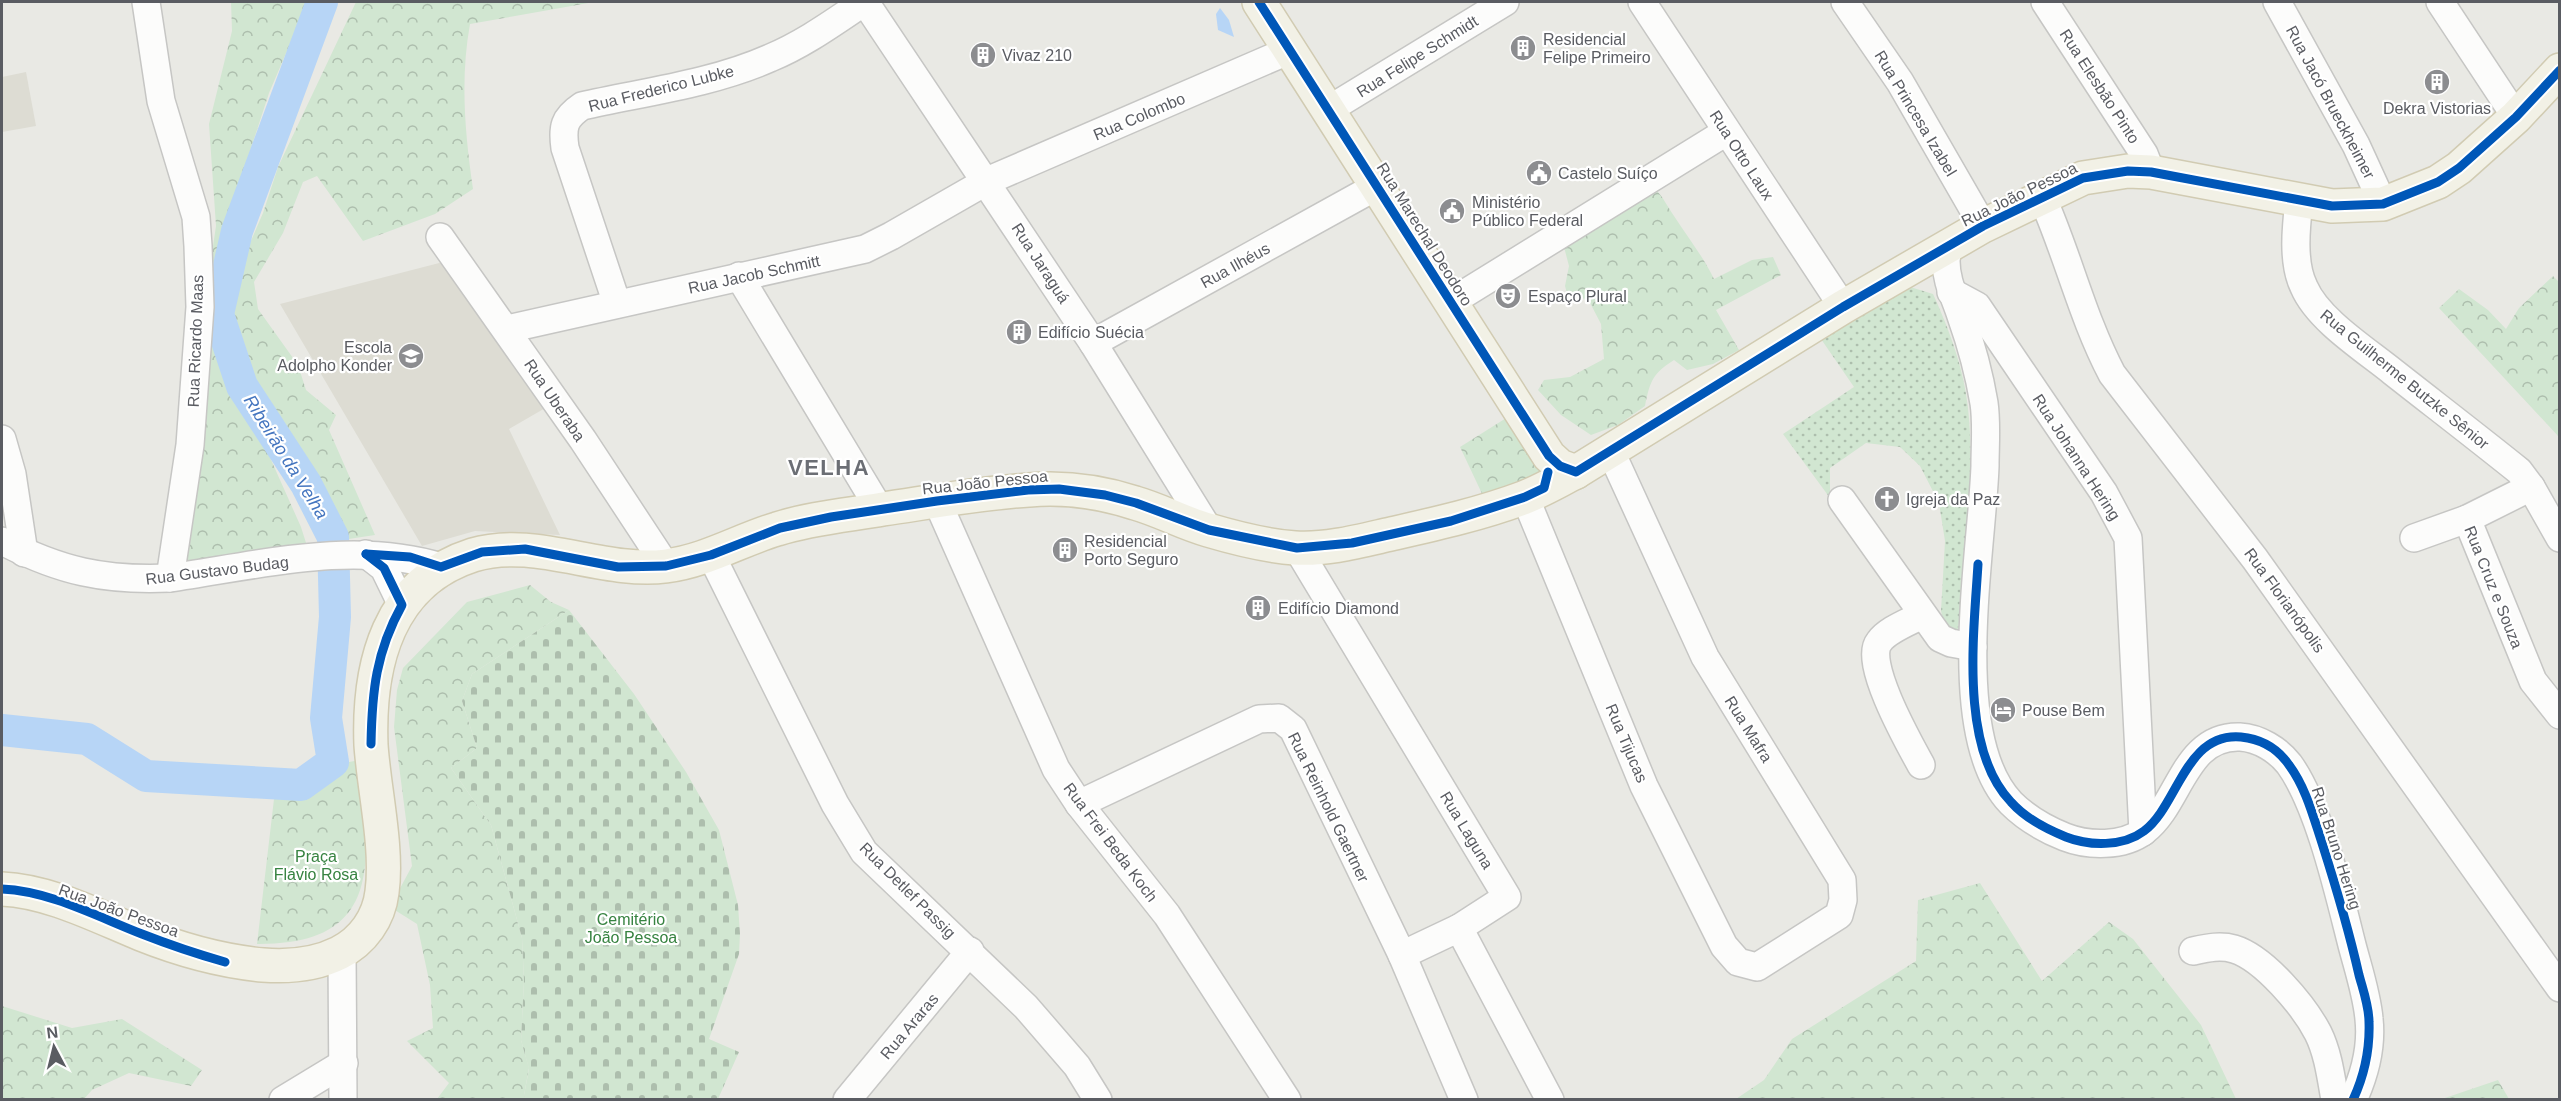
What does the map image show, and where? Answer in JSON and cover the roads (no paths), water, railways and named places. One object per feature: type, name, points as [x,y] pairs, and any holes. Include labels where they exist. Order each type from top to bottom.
[{"type":"main road","name":"Rua Marechal Deodoro","points":[[1259,2],[1451,303],[1563,464]]},
{"type":"main road","name":"Rua João Pessoa","points":[[2,889],[16,890],[81,909],[186,950],[225,962],[288,967],[318,962],[342,952],[362,937],[376,915],[383,890],[371,744],[372,694],[398,572],[482,552],[525,549],[618,567],[666,566],[711,555],[780,528],[937,501],[1028,490],[1059,489],[1106,495],[1136,503],[1209,530],[1297,548],[1352,543],[1451,521],[1535,493],[1563,464],[1611,452],[1843,307],[1952,243],[2082,178],[2128,171],[2151,172],[2299,201],[2356,207],[2383,204],[2438,182],[2459,168],[2516,117],[2559,73]]},
{"type":"street","name":"Rua Ricardo Maas","points":[[146,2],[161,101],[196,217],[198,256],[200,307],[190,445],[170,578]]},
{"type":"street","name":"Rua Jaraguá","points":[[865,2],[987,181],[1093,343],[1209,530]]},
{"type":"street","name":"Rua Frederico Lubke","points":[[616,304],[565,148],[562,130],[568,116],[582,106],[731,73],[770,58],[806,40],[865,2]]},
{"type":"street","name":"Rua Felipe Schmidt","points":[[1328,110],[1505,2]]},
{"type":"street","name":"Rua Otto Laux","points":[[1642,2],[1843,307]]},
{"type":"street","name":"Rua Princesa Izabel","points":[[1845,2],[1900,82],[1983,226]]},
{"type":"street","name":"Rua Elesbão Pinto","points":[[2045,2],[2144,154],[2151,172]]},
{"type":"street","name":"Rua Jacó Brueckheimer","points":[[2277,2],[2356,145],[2383,204]]},
{"type":"street","points":[[2440,2],[2516,117]]},
{"type":"street","name":"Rua Colombo","points":[[987,181],[1290,50]]},
{"type":"street","points":[[1451,303],[1726,132]]},
{"type":"street","name":"Rua Jacob Schmitt","points":[[507,329],[865,249],[987,181]]},
{"type":"street","name":"Rua Ilhéus","points":[[1093,343],[1377,186]]},
{"type":"street","name":"Rua Florianópolis","points":[[2042,197],[2061,240],[2075,287],[2098,348],[2112,374],[2255,559],[2559,988]]},
{"type":"street","name":"Rua Guilherme Butzke Sênior","points":[[2299,201],[2298,266],[2303,286],[2313,303],[2349,337],[2519,471],[2531,487],[2559,538]]},
{"type":"street","name":"Rua Uberaba","points":[[440,237],[507,329],[666,566]]},
{"type":"street","points":[[1952,243],[1946,260],[1950,289],[1975,362],[1984,404],[1984,485],[1973,647],[1976,705],[1982,746],[1994,778],[2010,802],[2049,830],[2088,844],[2113,843],[2143,832]]},
{"type":"street","points":[[740,276],[880,510]]},
{"type":"street","points":[[1891,279],[1926,279],[1950,289]]},
{"type":"street","name":"Rua Johanna Hering","points":[[1950,289],[1977,306],[2104,493],[2128,538],[2143,832]]},
{"type":"street","points":[[2,439],[12,474],[13,547]]},
{"type":"street","name":"Rua Mafra","points":[[1611,452],[1705,657],[1842,880],[1843,900],[1839,915],[1756,967]]},
{"type":"street","name":"Rua Cruz e Souza","points":[[2531,487],[2467,519],[2533,681],[2559,715]]},
{"type":"street","name":"Rua Tijucas","points":[[1535,493],[1644,786],[1724,946],[1738,962],[1756,967]]},
{"type":"street","points":[[1842,500],[1940,638],[1951,643],[1973,647]]},
{"type":"street","name":"Rua Frei Beda Koch","points":[[937,501],[1056,769],[1079,804],[1167,915],[1287,1100]]},
{"type":"street","points":[[2414,538],[2467,519]]},
{"type":"street","name":"Rua Gustavo Budag","points":[[13,547],[77,573],[141,579],[170,578],[300,560],[398,572]]},
{"type":"street","name":"Rua Laguna","points":[[1297,548],[1508,897],[1459,928]]},
{"type":"street","name":"Rua Detlef Passig","points":[[711,555],[835,804],[864,852],[1026,1007],[1077,1066],[1098,1100]]},
{"type":"street","points":[[1921,765],[1888,696],[1874,658],[1874,649],[1880,640],[1922,615]]},
{"type":"street","name":"Rua Reinhold Gaertner","points":[[1079,804],[1259,719],[1279,718],[1293,729],[1402,956],[1464,1100]]},
{"type":"street","name":"Rua Bruno Hering","points":[[2143,832],[2156,819],[2189,764],[2205,748],[2221,741],[2240,737],[2260,741],[2278,752],[2289,765],[2307,799],[2338,893],[2369,1018],[2369,1053],[2353,1100]]},
{"type":"street","points":[[1402,956],[1459,928],[1550,1100]]},
{"type":"street","points":[[2193,951],[2214,947],[2234,950],[2253,960],[2276,979],[2303,1009],[2318,1033],[2326,1056],[2335,1100]]},
{"type":"street","name":"Rua Araras","points":[[847,1100],[970,951]]},
{"type":"street","points":[[342,952],[343,1100]]},
{"type":"street","points":[[283,1100],[344,1063]]},
{"type":"water","points":[[1220,8],[1229,20],[1234,37],[1218,30],[1216,14]]},
{"type":"waterway","name":"Ribeirão da Velha","points":[[2,730],[87,739],[146,776],[301,785],[333,762],[326,718],[335,617],[333,537],[306,484],[242,386],[218,314],[237,231],[322,2]]},
{"type":"place","name":"Residencial Felipe Primeiro","points":[[1523,48]]},
{"type":"place","name":"Vivaz 210","points":[[983,55]]},
{"type":"place","name":"Dekra Vistorias","points":[[2437,82]]},
{"type":"place","name":"Castelo Suíço","points":[[1539,173]]},
{"type":"place","name":"Ministério Público Federal","points":[[1452,211]]},
{"type":"place","name":"Espaço Plural","points":[[1508,296]]},
{"type":"place","name":"Edifício Suécia","points":[[1019,332]]},
{"type":"place","name":"Escola Adolpho Konder","points":[[411,356]]},
{"type":"place","name":"Igreja da Paz","points":[[1887,499]]},
{"type":"place","name":"Residencial Porto Seguro","points":[[1065,550]]},
{"type":"place","name":"Edifício Diamond","points":[[1258,608]]},
{"type":"place","name":"Pouse Bem","points":[[2003,710]]},
{"type":"district","name":"VELHA","points":[[829,467]]},
{"type":"park label","name":"Praça Flávio Rosa","points":[[316,865]]},
{"type":"park label","name":"Cemitério João Pessoa","points":[[631,928]]}]
